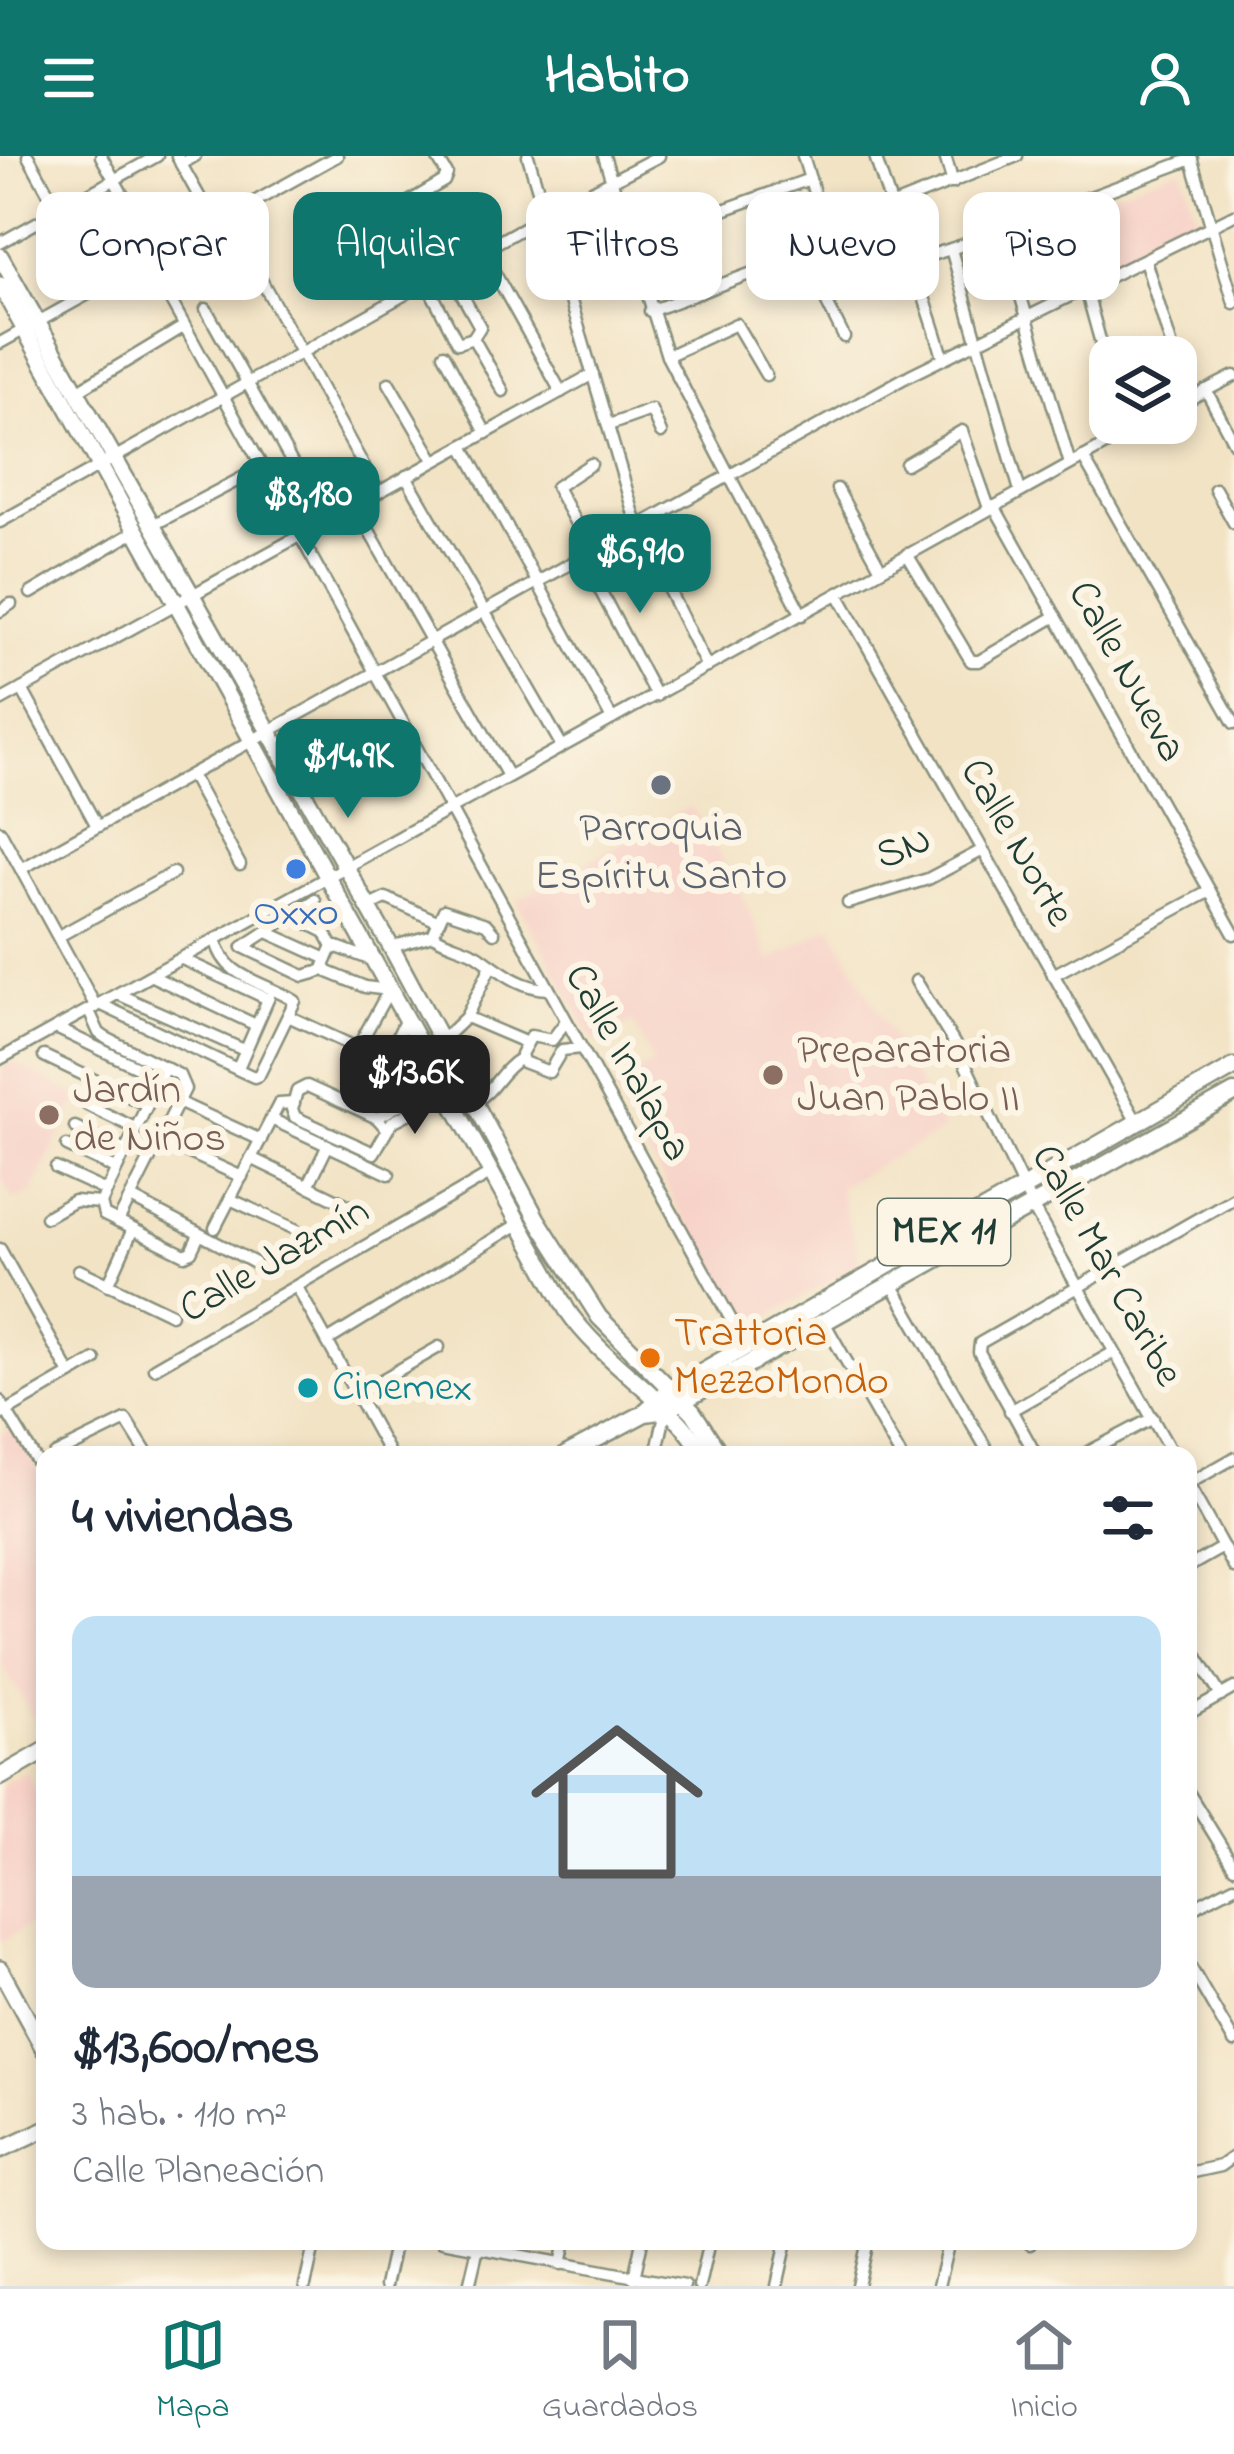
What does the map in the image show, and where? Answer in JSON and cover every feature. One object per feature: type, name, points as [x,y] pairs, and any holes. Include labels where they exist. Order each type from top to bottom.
[{"type":"main road","points":[[0,256],[108,463],[192,594],[391,947],[474,1102],[529,1221]]},
{"type":"main road","points":[[0,284],[76,391],[134,532],[490,1174],[699,1446]]},
{"type":"main road","points":[[353,927],[369,912]]},
{"type":"main road","points":[[427,1054],[441,1041]]},
{"type":"main road","name":"MEX 11","points":[[664,1403],[746,1348],[1234,1067]]},
{"type":"main road","name":"MEX 11","points":[[583,1446],[893,1286],[1234,1094]]},
{"type":"main road","points":[[664,1403],[711,1446]]},
{"type":"main road","points":[[0,1777],[36,1756]]},
{"type":"main road","points":[[0,1969],[36,2035]]},
{"type":"main road","points":[[0,2150],[36,2133]]},
{"type":"street","points":[[28,156],[48,192]]},
{"type":"street","name":"Calle Inalapa","points":[[101,156],[120,192]]},
{"type":"street","points":[[92,192],[157,156]]},
{"type":"street","points":[[195,156],[179,160],[197,192]]},
{"type":"street","points":[[269,195],[338,156]]},
{"type":"street","points":[[425,192],[447,174],[436,156]]},
{"type":"street","points":[[528,156],[539,192]]},
{"type":"street","points":[[604,156],[614,192]]},
{"type":"street","points":[[591,192],[659,156]]},
{"type":"street","points":[[803,156],[814,192]]},
{"type":"street","points":[[874,156],[886,192]]},
{"type":"street","points":[[944,156],[953,184]]},
{"type":"street","points":[[930,192],[1009,157]]},
{"type":"street","points":[[1101,192],[1191,158],[1234,303]]},
{"type":"street","points":[[722,210],[810,179]]},
{"type":"street","points":[[1120,271],[1231,214]]},
{"type":"street","points":[[0,243],[36,223]]},
{"type":"street","points":[[939,253],[963,244]]},
{"type":"street","points":[[951,249],[1020,491]]},
{"type":"street","points":[[1145,260],[1169,336]]},
{"type":"street","points":[[650,311],[746,275]]},
{"type":"street","points":[[502,286],[561,392]]},
{"type":"street","points":[[269,293],[378,492]]},
{"type":"street","points":[[0,343],[77,300]]},
{"type":"street","name":"Calle Inalapa","points":[[171,300],[746,1348]]},
{"type":"street","points":[[0,522],[399,300]]},
{"type":"street","points":[[435,300],[458,343],[472,338],[480,328],[466,300]]},
{"type":"street","points":[[571,300],[638,528],[707,667]]},
{"type":"street","points":[[647,300],[667,356],[802,615]]},
{"type":"street","points":[[826,300],[844,337]]},
{"type":"street","points":[[927,300],[944,357]]},
{"type":"street","points":[[1022,300],[1070,464]]},
{"type":"street","points":[[21,869],[728,475],[1057,300]]},
{"type":"street","points":[[1089,300],[1099,336]]},
{"type":"street","points":[[206,309],[325,522]]},
{"type":"street","points":[[667,356],[736,324],[766,375]]},
{"type":"street","points":[[76,391],[183,327]]},
{"type":"street","points":[[472,338],[503,391]]},
{"type":"street","points":[[444,354],[486,433]]},
{"type":"street","points":[[0,701],[593,374]]},
{"type":"street","points":[[1197,395],[1234,376]]},
{"type":"street","points":[[389,383],[434,460]]},
{"type":"street","points":[[1206,390],[1234,443]]},
{"type":"street","points":[[609,425],[651,410],[661,433]]},
{"type":"street","name":"Calle Nueva","points":[[906,464],[962,431],[992,507],[1234,934]]},
{"type":"street","points":[[0,1058],[1101,444]]},
{"type":"street","points":[[463,446],[612,719]]},
{"type":"street","points":[[1083,457],[1234,723]]},
{"type":"street","points":[[591,464],[556,487],[656,696]]},
{"type":"street","points":[[406,476],[562,746]]},
{"type":"street","points":[[151,526],[244,477]]},
{"type":"street","points":[[837,489],[880,569]]},
{"type":"street","points":[[1214,489],[1234,523]]},
{"type":"street","points":[[355,506],[508,776]]},
{"type":"street","points":[[31,593],[134,532]]},
{"type":"street","points":[[907,554],[970,661],[979,661],[1056,616]]},
{"type":"street","name":"Calle Norte","points":[[838,594],[1138,1124]]},
{"type":"street","points":[[22,689],[97,826]]},
{"type":"street","points":[[191,775],[240,865]]},
{"type":"street","points":[[0,831],[96,1007],[99,1033],[160,1070]]},
{"type":"street","name":"SN","points":[[848,903],[928,879],[981,851]]},
{"type":"street","points":[[59,936],[172,873]]},
{"type":"street","points":[[1052,975],[1210,892]]},
{"type":"street","points":[[369,912],[386,898],[440,916],[517,932]]},
{"type":"street","points":[[315,900],[243,947],[304,976],[329,959],[371,960]]},
{"type":"street","points":[[478,956],[486,950],[501,902]]},
{"type":"street","points":[[293,916],[326,932],[329,959]]},
{"type":"street","points":[[433,935],[440,916]]},
{"type":"street","points":[[267,932],[329,959],[365,987],[389,990],[358,1045],[290,1016]]},
{"type":"street","points":[[391,947],[433,935],[478,956],[490,968],[533,988],[548,989]]},
{"type":"street","points":[[216,940],[223,963],[271,994]]},
{"type":"street","points":[[96,1007],[169,1035],[254,1077],[259,1075],[295,1001],[182,959]]},
{"type":"street","points":[[441,1041],[466,1016],[490,968]]},
{"type":"street","points":[[154,976],[256,1025]]},
{"type":"street","name":"Calle Mar Caribe","points":[[916,981],[960,1053],[1033,1208],[1168,1446]]},
{"type":"street","points":[[238,1068],[271,994]]},
{"type":"street","points":[[120,995],[244,1050]]},
{"type":"street","points":[[466,1016],[527,1043]]},
{"type":"street","points":[[376,1080],[406,1019]]},
{"type":"street","points":[[176,1020],[147,1105],[104,1197],[104,1215],[189,1255],[199,1235]]},
{"type":"street","points":[[520,1058],[549,1072],[566,1021]]},
{"type":"street","points":[[56,1028],[184,1081],[118,1222]]},
{"type":"street","points":[[474,1102],[520,1058],[534,1034],[557,1045],[582,1048]]},
{"type":"street","points":[[215,1228],[279,1104],[374,1153],[381,1123],[407,1101],[427,1054]]},
{"type":"street","points":[[44,1056],[147,1105]]},
{"type":"street","points":[[293,1108],[301,1087],[381,1123],[446,1094]]},
{"type":"street","points":[[178,1102],[261,1140]]},
{"type":"street","points":[[87,1105],[130,1139]]},
{"type":"street","points":[[271,1119],[389,1174]]},
{"type":"street","points":[[75,1127],[157,1144],[242,1177]]},
{"type":"street","points":[[308,1186],[328,1145]]},
{"type":"street","points":[[67,1146],[116,1169]]},
{"type":"street","points":[[251,1158],[352,1207]]},
{"type":"street","points":[[56,1168],[104,1197]]},
{"type":"street","name":"Calle Jazmín","points":[[154,1368],[490,1174]]},
{"type":"street","points":[[46,1217],[74,1201],[104,1197]]},
{"type":"street","points":[[130,1198],[255,1263]]},
{"type":"street","points":[[1031,1446],[980,1352],[980,1342],[1234,1198]]},
{"type":"street","points":[[230,1199],[308,1234]]},
{"type":"street","points":[[327,1341],[529,1221]]},
{"type":"street","points":[[108,1285],[134,1229]]},
{"type":"street","points":[[0,1249],[70,1374]]},
{"type":"street","points":[[79,1270],[171,1314]]},
{"type":"street","points":[[893,1286],[985,1446]]},
{"type":"street","points":[[297,1287],[385,1446]]},
{"type":"street","points":[[824,1322],[895,1446]]},
{"type":"street","points":[[357,1394],[439,1347]]},
{"type":"street","points":[[1010,1411],[1114,1352]]},
{"type":"street","points":[[36,1456],[2,1409],[94,1360]]},
{"type":"street","points":[[657,1446],[664,1403]]},
{"type":"street","points":[[1100,1446],[1154,1418]]},
{"type":"street","points":[[73,1446],[126,1420],[142,1446]]},
{"type":"street","points":[[1197,1479],[1234,1458]]},
{"type":"street","points":[[1197,1501],[1234,1567]]},
{"type":"street","points":[[1197,1562],[1222,1547]]},
{"type":"street","points":[[1197,1657],[1221,1696]]},
{"type":"street","points":[[1197,1709],[1234,1688]]},
{"type":"street","points":[[1197,1807],[1234,1868]]},
{"type":"street","points":[[1197,1905],[1234,1886]]},
{"type":"street","points":[[1197,1978],[1234,2042]]},
{"type":"street","points":[[1197,2171],[1220,2166],[1234,2156]]},
{"type":"street","points":[[304,2286],[313,2250]]},
{"type":"street","points":[[385,2286],[393,2250]]},
{"type":"street","points":[[469,2286],[478,2250]]},
{"type":"street","points":[[504,2250],[684,2286]]},
{"type":"street","points":[[561,2264],[564,2250]]},
{"type":"street","points":[[634,2278],[640,2250]]},
{"type":"street","points":[[699,2286],[707,2250]]},
{"type":"street","points":[[777,2286],[785,2250]]},
{"type":"street","points":[[858,2286],[866,2250]]},
{"type":"street","points":[[938,2286],[947,2250]]},
{"type":"shaded area","points":[[1181,168],[1197,218],[1120,259],[1120,192],[1115,192]]},
{"type":"shaded area","name":"Preparatoria Juan Pablo II","points":[[691,806],[739,888],[770,961],[831,926],[944,1130],[839,1187],[860,1264],[744,1331],[613,1087],[653,1063],[633,1022],[594,1042],[517,900]]},
{"type":"shaded area","points":[[12,1062],[79,1097],[31,1193],[14,1200],[0,1176],[0,1070]]},
{"type":"shaded area","points":[[13,1428],[36,1467],[36,1722],[0,1661],[0,1435]]},
{"type":"shaded area","points":[[25,1771],[36,1791],[36,1922],[0,1941],[0,1786]]},
{"type":"place","name":"Parroquia Espíritu Santo","points":[[661,785]]},
{"type":"place","name":"Oxxo","points":[[296,869]]},
{"type":"place","name":"Preparatoria Juan Pablo II","points":[[773,1075]]},
{"type":"place","name":"Jardín de Niños","points":[[49,1115]]},
{"type":"place","name":"Trattoria MezzoMondo","points":[[650,1358]]},
{"type":"place","name":"Cinemex","points":[[308,1388]]}]
